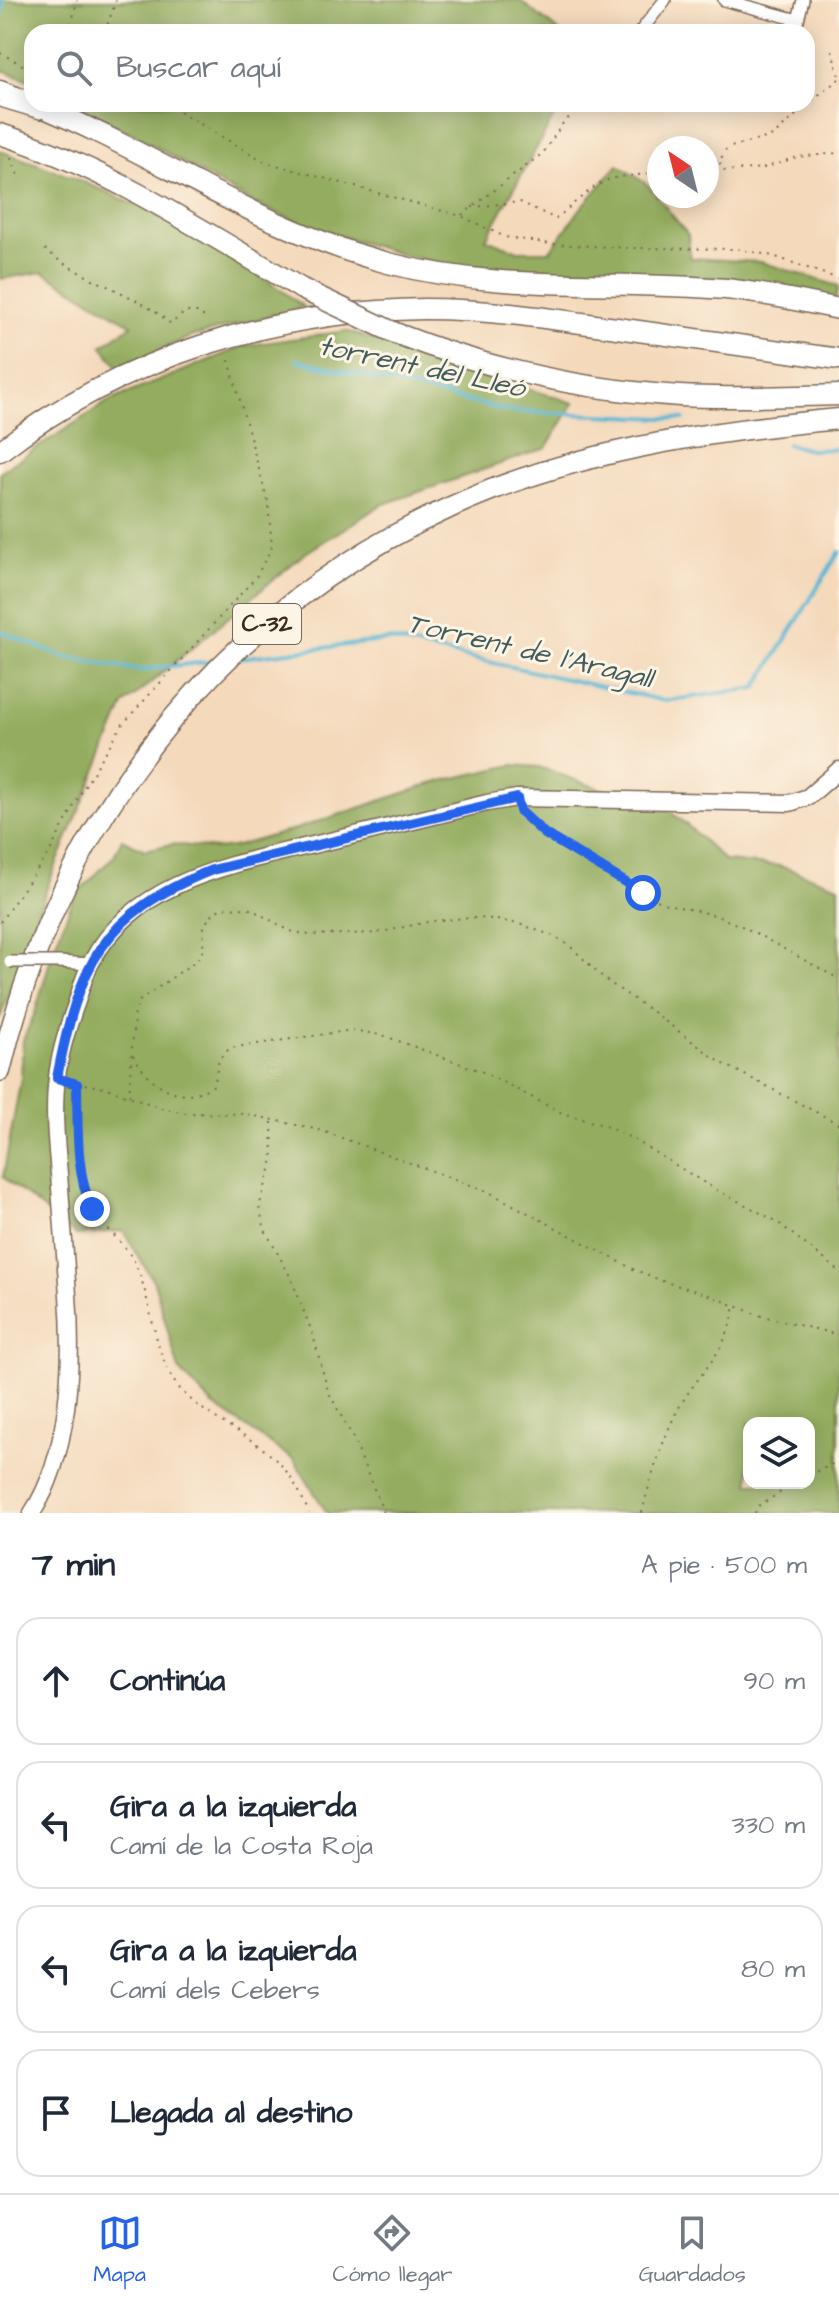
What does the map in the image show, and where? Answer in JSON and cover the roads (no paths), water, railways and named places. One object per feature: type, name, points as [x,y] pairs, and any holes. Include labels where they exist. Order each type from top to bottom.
[{"type":"highway","points":[[0,91],[24,99]]},
{"type":"highway","points":[[53,112],[124,145],[263,218],[349,252],[390,263],[486,281],[726,289],[839,309]]},
{"type":"highway","points":[[0,134],[114,180],[302,289],[395,333],[502,368],[588,386],[682,396],[839,395]]},
{"type":"highway","points":[[0,451],[81,398],[161,360],[237,335],[331,315],[426,309],[485,312],[839,359]]},
{"type":"highway","name":"C-32","points":[[0,1071],[14,1014],[34,956],[56,903],[94,829],[131,772],[177,713],[217,670],[284,610],[357,558],[409,528],[519,480],[575,462],[663,442],[839,419]]},
{"type":"street","points":[[646,24],[665,0]]},
{"type":"street","points":[[724,0],[798,20],[803,0]]},
{"type":"street","points":[[32,1513],[41,1499],[52,1468],[63,1424],[70,1367],[70,1327],[55,1119],[57,1078],[66,1032],[90,964],[113,933],[147,901],[212,870],[517,798],[790,803],[808,797],[839,770]]},
{"type":"street","points":[[5,962],[90,964]]},
{"type":"lane","points":[[0,104],[24,112]]},
{"type":"lane","points":[[24,112],[124,145]]},
{"type":"waterway","name":"torrent del Lleó","points":[[0,21],[4,0]]},
{"type":"waterway","name":"torrent del Lleó","points":[[297,360],[509,411],[684,419]]},
{"type":"waterway","name":"torrent del Lleó","points":[[787,444],[810,450],[839,449]]},
{"type":"waterway","name":"Torrent de l'Aragall","points":[[239,658],[390,640],[665,701],[756,688],[839,552]]},
{"type":"waterway","name":"Torrent de l'Aragall","points":[[0,631],[63,657],[139,670],[215,661]]}]
